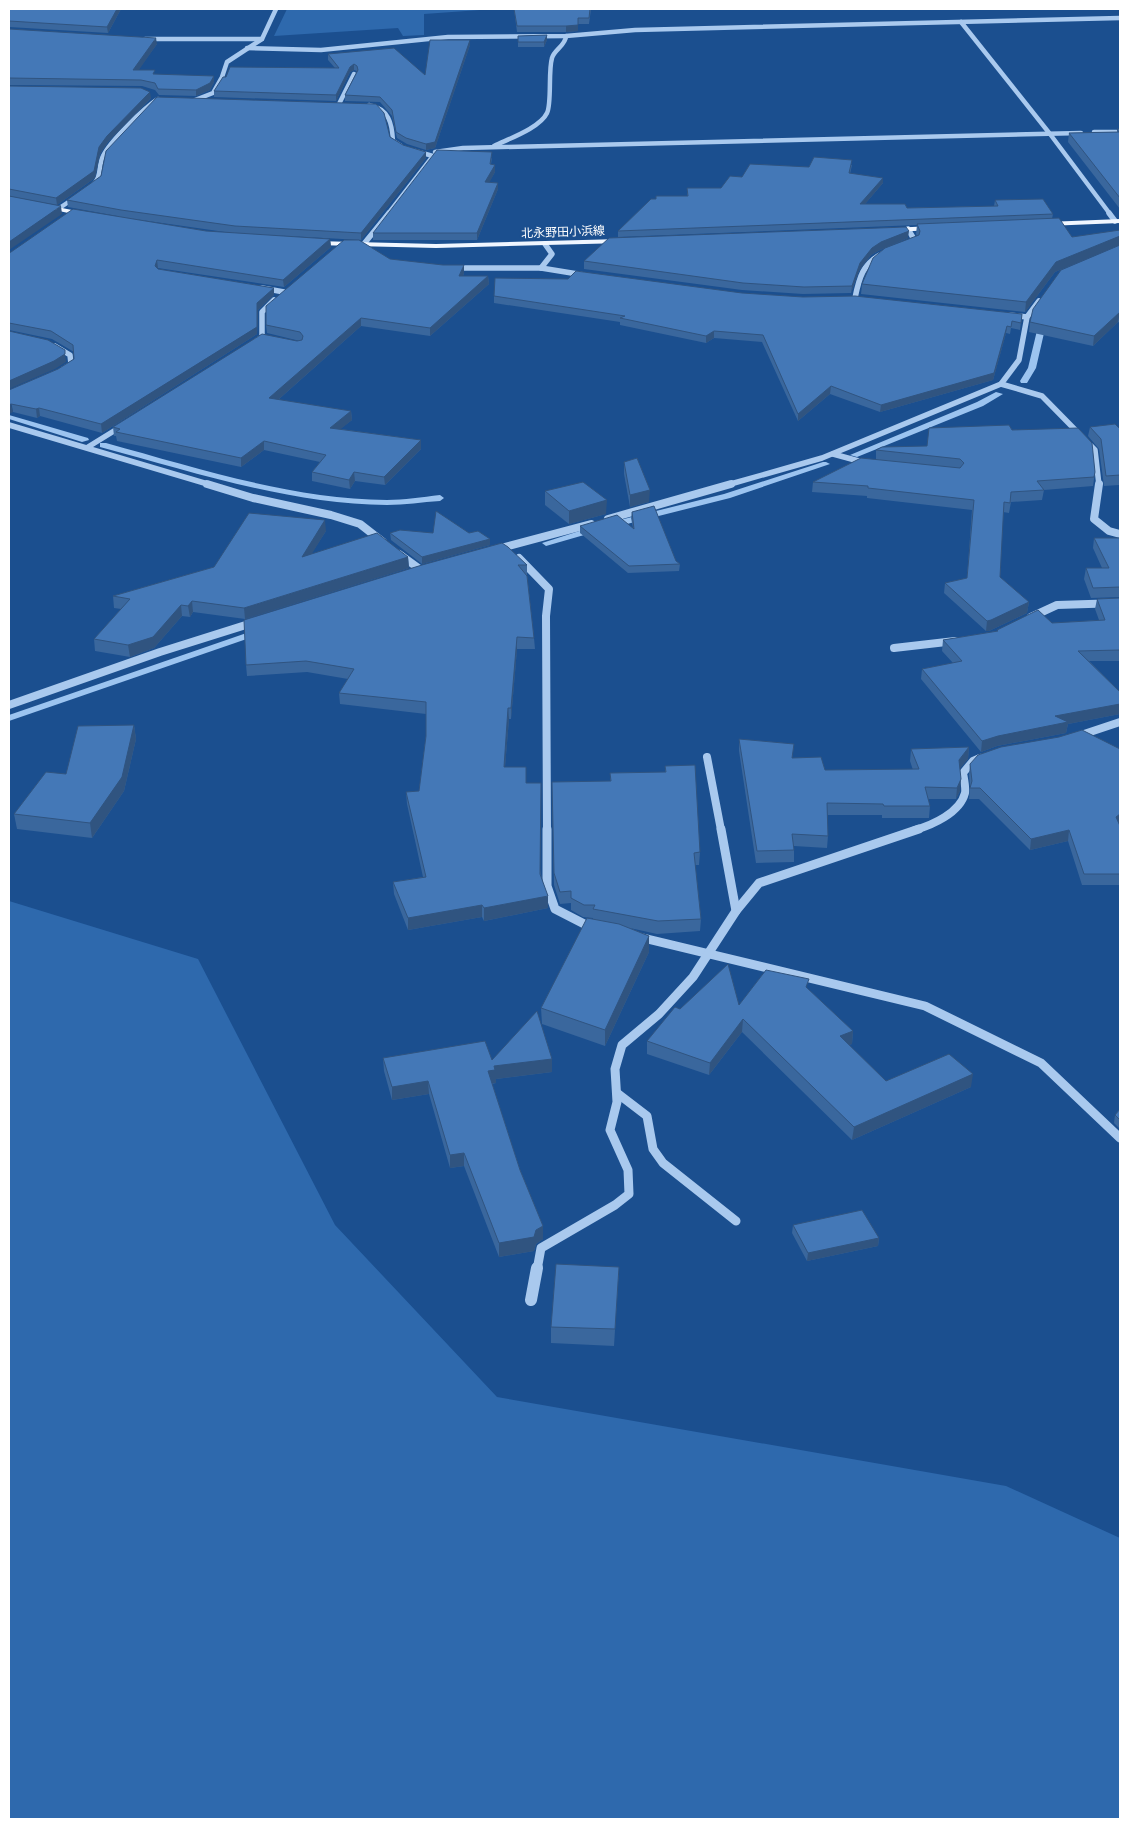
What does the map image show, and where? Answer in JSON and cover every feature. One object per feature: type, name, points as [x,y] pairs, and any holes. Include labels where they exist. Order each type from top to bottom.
[{"type":"main road","points":[[34,204],[97,217]]},
{"type":"main road","points":[[1036,224],[1118,221]]},
{"type":"main road","points":[[879,230],[938,228]]},
{"type":"main road","name":"北永野田小浜線","points":[[302,242],[363,245],[545,244],[628,241]]},
{"type":"street","points":[[195,100],[213,93],[222,77],[227,62],[262,39],[276,9]]},
{"type":"street","points":[[247,48],[321,50],[448,37],[566,36],[635,30],[1120,18]]},
{"type":"street","points":[[961,22],[1118,221]]},
{"type":"street","points":[[491,147],[522,133],[536,124],[547,113],[552,57],[566,40],[566,36]]},
{"type":"street","points":[[140,39],[262,39]]},
{"type":"street","points":[[339,104],[354,74]]},
{"type":"street","points":[[153,93],[156,99]]},
{"type":"street","points":[[156,99],[166,100]]},
{"type":"street","points":[[87,189],[99,180],[103,156],[111,145],[156,99]]},
{"type":"street","points":[[185,100],[214,101]]},
{"type":"street","points":[[329,104],[347,104]]},
{"type":"street","points":[[363,105],[378,106],[387,112],[392,127],[393,141],[405,148]]},
{"type":"street","points":[[425,154],[463,148],[491,147],[1120,132]]},
{"type":"street","points":[[377,254],[363,245],[434,156],[412,150]]},
{"type":"street","points":[[58,209],[80,194]]},
{"type":"street","points":[[64,218],[72,212]]},
{"type":"street","points":[[899,247],[914,241],[908,229]]},
{"type":"street","points":[[334,250],[341,244]]},
{"type":"street","points":[[541,268],[552,254],[545,244]]},
{"type":"street","points":[[855,298],[859,277],[866,263],[876,256],[892,250]]},
{"type":"street","points":[[444,268],[541,268],[587,275]]},
{"type":"street","points":[[262,337],[262,312],[292,286]]},
{"type":"street","points":[[256,287],[284,292]]},
{"type":"street","points":[[487,552],[739,483],[832,454],[1001,384],[1018,360],[1027,317],[1042,296]]},
{"type":"street","points":[[847,298],[864,298]]},
{"type":"street","points":[[1008,315],[1027,317]]},
{"type":"street","points":[[246,347],[262,337],[271,339]]},
{"type":"street","points":[[51,343],[70,356],[71,364],[57,373]]},
{"type":"street","points":[[1001,384],[1042,396],[1094,450],[1099,488],[1094,519],[1109,531],[1120,534]]},
{"type":"street","points":[[88,447],[129,422]]},
{"type":"street","points":[[9,425],[88,447],[253,498],[331,515],[360,524],[421,570]]},
{"type":"street","points":[[832,454],[873,464]]},
{"type":"street","points":[[505,547],[549,588],[546,616],[548,745],[547,886],[555,909],[587,927],[605,931]]},
{"type":"street","points":[[412,573],[430,568]]},
{"type":"street","points":[[1024,620],[1057,605],[1120,603]]},
{"type":"street","points":[[9,705],[141,659],[262,620]]},
{"type":"street","points":[[894,648],[962,640]]},
{"type":"street","points":[[1072,737],[1120,722]]},
{"type":"street","points":[[532,1300],[541,1248],[616,1206],[629,1194],[628,1170],[610,1130],[617,1102],[615,1069],[622,1045],[659,1014],[694,977],[736,911],[759,883],[797,868],[925,827],[954,811],[965,794],[963,773],[973,761],[990,755]]},
{"type":"street","points":[[707,757],[736,911]]},
{"type":"street","points":[[631,936],[710,953],[925,1006],[1041,1063],[1120,1138]]},
{"type":"street","points":[[617,1093],[647,1116],[653,1149],[663,1163],[736,1222]]},
{"type":"shaded area","points":[[287,9],[494,9],[424,14],[424,35],[403,36],[398,28],[274,36]]},
{"type":"shaded area","points":[[9,901],[198,959],[335,1225],[497,1397],[1006,1486],[1120,1538],[1120,1819],[9,1819]]},
{"type":"building","points":[[9,9],[117,9],[107,27],[9,21]]},
{"type":"building","points":[[514,9],[590,9],[589,18],[578,18],[578,25],[517,26]]},
{"type":"building","points":[[9,29],[156,38],[133,70],[155,70],[153,74],[214,76],[210,83],[196,90],[158,89],[155,83],[141,80],[9,78]]},
{"type":"building","points":[[547,35],[544,42],[518,42],[518,36]]},
{"type":"building","points":[[430,40],[470,40],[435,142],[426,144],[406,138],[396,132],[392,110],[380,97],[345,95],[358,70],[354,64],[350,67],[336,95],[214,91],[223,77],[226,77],[230,67],[339,68],[328,54],[394,48],[425,75]]},
{"type":"building","points":[[9,86],[141,88],[150,92],[107,136],[99,147],[94,171],[56,198],[9,189]]},
{"type":"building","points":[[157,97],[376,104],[384,113],[390,137],[403,145],[426,152],[361,233],[235,226],[121,210],[67,200],[101,176],[106,151]]},
{"type":"building","points":[[1117,129],[1120,129],[1120,198],[1069,133],[1119,132]]},
{"type":"building","points":[[437,150],[492,152],[490,164],[495,165],[485,182],[498,183],[477,233],[373,233]]},
{"type":"building","points":[[814,157],[852,160],[849,173],[883,178],[860,204],[905,204],[907,208],[998,206],[995,200],[1043,199],[1053,214],[618,231],[651,199],[656,199],[656,196],[688,196],[687,188],[721,188],[730,176],[742,177],[750,164],[809,167]]},
{"type":"building","points":[[9,196],[61,206],[9,242]]},
{"type":"building","points":[[73,209],[206,231],[330,239],[283,280],[157,260],[155,266],[158,269],[274,288],[257,303],[257,327],[101,424],[39,408],[9,405],[9,390],[58,369],[74,359],[73,345],[51,331],[9,323],[9,253]]},
{"type":"building","points":[[1059,218],[1072,237],[1120,230],[1120,236],[1056,262],[1026,302],[862,284],[873,258],[885,248],[919,235],[920,231],[917,224]]},
{"type":"building","points":[[906,227],[909,231],[881,242],[872,248],[860,263],[852,286],[804,287],[743,283],[584,261],[609,238]]},
{"type":"building","points":[[344,240],[359,240],[390,259],[443,265],[464,265],[459,276],[488,276],[430,328],[361,318],[269,398],[351,411],[330,428],[421,440],[384,477],[354,472],[349,480],[312,472],[326,455],[264,441],[241,458],[116,432],[120,429],[113,427],[262,334],[297,341],[302,340],[303,336],[300,332],[266,325],[266,306]]},
{"type":"building","points":[[1120,245],[1120,312],[1094,336],[1030,322],[1033,309],[1061,270]]},
{"type":"building","points":[[576,271],[742,293],[803,297],[855,296],[1022,314],[1021,323],[1012,321],[1011,327],[1007,326],[994,373],[881,405],[831,386],[798,414],[763,335],[714,331],[706,336],[620,318],[625,316],[494,296],[495,278],[568,279]]},
{"type":"building","points":[[9,331],[48,340],[65,350],[65,354],[54,361],[9,381]]},
{"type":"building","points":[[1115,424],[1120,429],[1120,475],[1106,476],[1101,439],[1090,427]]},
{"type":"building","points":[[1009,425],[1012,430],[1078,428],[1092,443],[1095,472],[1094,477],[1037,481],[1044,490],[1011,492],[1010,503],[1004,502],[1000,577],[1029,602],[991,620],[987,621],[945,583],[967,578],[974,500],[868,488],[868,486],[813,482],[861,458],[960,468],[964,463],[960,459],[876,450],[882,447],[927,446],[929,428]]},
{"type":"building","points":[[637,458],[650,490],[630,495],[624,462]]},
{"type":"building","points":[[583,482],[607,500],[569,511],[545,491]]},
{"type":"building","points":[[654,506],[676,561],[680,564],[629,566],[580,526],[617,515],[634,529],[632,512]]},
{"type":"building","points":[[436,511],[469,533],[478,531],[490,539],[422,557],[390,533],[400,530],[433,533]]},
{"type":"building","points":[[249,513],[325,520],[302,557],[377,533],[408,557],[244,608],[192,601],[188,606],[181,605],[153,637],[128,645],[94,639],[130,599],[113,596],[214,567]]},
{"type":"building","points":[[1094,538],[1120,538],[1120,587],[1093,588],[1086,568],[1109,568]]},
{"type":"building","points":[[502,543],[527,565],[518,565],[527,576],[534,638],[517,637],[511,708],[508,708],[504,767],[526,767],[526,783],[541,783],[540,874],[548,896],[484,908],[482,905],[408,918],[393,882],[426,877],[406,792],[419,791],[426,736],[426,702],[339,693],[354,669],[306,661],[246,665],[244,620],[422,565]]},
{"type":"building","points":[[1120,598],[1120,650],[1078,651],[1120,692],[1120,704],[1055,716],[1068,722],[982,741],[922,669],[962,661],[943,640],[998,631],[1038,610],[1052,623],[1105,620],[1097,599]]},
{"type":"building","points":[[134,725],[122,777],[90,823],[14,814],[46,772],[66,774],[78,726]]},
{"type":"building","points":[[1082,730],[1120,749],[1120,814],[1116,817],[1120,826],[1120,874],[1084,874],[1069,830],[1031,839],[980,788],[970,788],[972,781],[970,764],[978,755],[1001,747],[1059,737]]},
{"type":"building","points":[[739,739],[794,744],[792,758],[821,757],[825,770],[919,769],[911,749],[969,747],[959,760],[961,779],[957,788],[925,787],[930,806],[827,803],[828,836],[792,834],[794,850],[757,851]]},
{"type":"building","points":[[695,765],[700,852],[694,853],[701,919],[658,921],[593,909],[595,905],[584,905],[571,898],[571,891],[560,892],[554,873],[552,782],[611,781],[610,773],[666,772],[665,766]]},
{"type":"building","points":[[587,918],[619,924],[649,936],[605,1030],[541,1008]]},
{"type":"building","points":[[728,964],[739,1005],[766,970],[809,979],[806,987],[853,1031],[840,1036],[886,1081],[949,1054],[973,1074],[854,1127],[743,1019],[710,1063],[647,1041],[675,1007],[680,1009]]},
{"type":"building","points":[[537,1011],[552,1059],[494,1066],[495,1070],[488,1071],[520,1170],[543,1226],[536,1230],[534,1237],[499,1243],[464,1153],[450,1155],[428,1081],[392,1087],[383,1058],[485,1041],[492,1060]]},
{"type":"building","points":[[1120,1109],[1120,1120],[1115,1115]]},
{"type":"building","points":[[862,1210],[879,1238],[808,1253],[793,1225]]},
{"type":"building","points":[[556,1264],[619,1267],[615,1329],[551,1327]]},
{"type":"waterway","points":[[1024,381],[1032,368],[1043,320]]},
{"type":"waterway","points":[[854,455],[980,404],[999,394]]},
{"type":"waterway","points":[[9,417],[85,440]]},
{"type":"waterway","points":[[103,445],[205,473],[309,495],[387,502],[440,498]]},
{"type":"waterway","points":[[611,525],[727,496],[826,464]]},
{"type":"waterway","points":[[546,543],[595,529]]},
{"type":"waterway","points":[[9,718],[258,632]]}]
